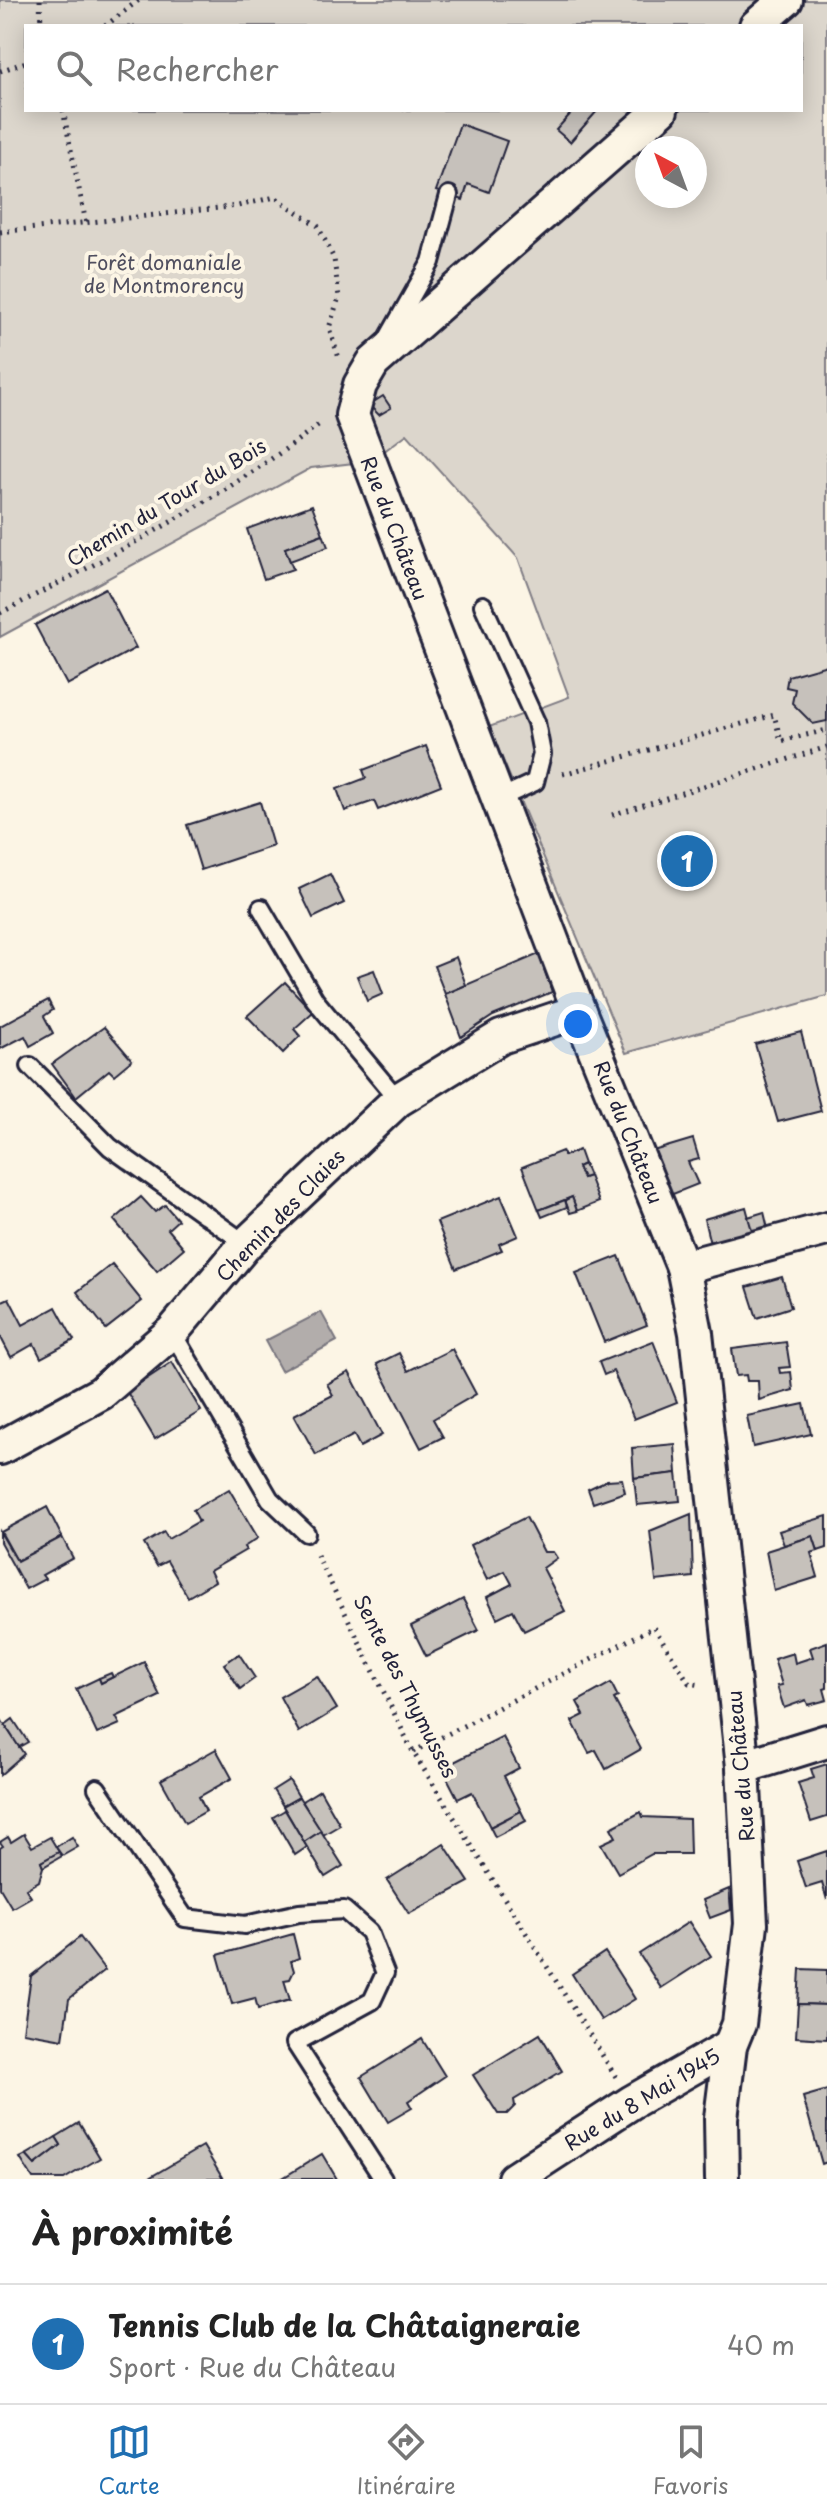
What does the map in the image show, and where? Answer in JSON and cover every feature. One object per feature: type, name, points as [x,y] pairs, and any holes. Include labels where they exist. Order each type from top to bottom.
[{"type":"street","points":[[758,24],[786,0]]},
{"type":"street","name":"Rue du Château","points":[[659,112],[373,363],[360,385],[352,415],[579,1011],[683,1267],[696,1333],[743,1767],[751,1924],[739,2024],[730,2046],[721,2118],[722,2179]]},
{"type":"street","name":"Chemin des Claies","points":[[0,1448],[101,1393],[172,1332],[246,1244],[398,1100],[501,1037],[579,1011]]},
{"type":"street","points":[[683,1267],[827,1229]]},
{"type":"street","points":[[743,1767],[827,1741]]},
{"type":"street","name":"Rue du 8 Mai 1945","points":[[514,2179],[632,2102],[730,2046]]},
{"type":"lane","points":[[373,363],[431,262],[449,195]]},
{"type":"lane","points":[[483,605],[536,722],[542,754],[535,782],[498,799]]},
{"type":"lane","points":[[261,908],[315,1000],[398,1100]]},
{"type":"lane","points":[[30,1066],[110,1147],[246,1244]]},
{"type":"lane","points":[[172,1332],[270,1499],[306,1533]]},
{"type":"lane","points":[[97,1788],[185,1918],[245,1925],[299,1913],[344,1910],[369,1932],[385,1973],[372,2001],[295,2043],[383,2179]]},
{"type":"path","points":[[40,0],[41,24]]},
{"type":"path","points":[[108,24],[139,0]]},
{"type":"path","points":[[0,71],[24,63]]},
{"type":"path","points":[[63,112],[86,223]]},
{"type":"path","points":[[0,232],[238,206],[275,197],[318,226],[334,259],[339,297],[329,328],[340,362]]},
{"type":"path","name":"Chemin du Tour du Bois","points":[[0,613],[93,566],[287,449],[324,421]]},
{"type":"path","points":[[535,782],[774,715],[781,741],[827,730]]},
{"type":"path","points":[[612,815],[827,747]]},
{"type":"path","name":"Sente des Thymusses","points":[[306,1533],[413,1752],[632,2102]]},
{"type":"path","points":[[413,1752],[654,1627],[689,1683],[734,1688]]},
{"type":"green space","name":"Forêt domaniale de Montmorency","points":[[0,0],[827,0],[827,996],[626,1053],[489,727],[569,697],[518,558],[407,434],[371,461],[311,468],[0,637]]},
{"type":"shaded area","points":[[321,1312],[337,1341],[281,1371],[265,1341]]},
{"type":"building","points":[[572,112],[596,112],[570,142],[556,130]]},
{"type":"building","points":[[460,124],[507,141],[489,192],[468,184],[463,200],[436,191]]},
{"type":"building","points":[[383,396],[391,408],[379,415],[369,405]]},
{"type":"building","points":[[312,505],[323,534],[285,548],[293,569],[264,579],[247,529]]},
{"type":"building","points":[[323,534],[328,547],[290,561],[285,548]]},
{"type":"building","points":[[105,588],[136,648],[67,685],[35,625]]},
{"type":"building","points":[[827,665],[827,721],[813,724],[792,703],[795,689],[786,687],[788,676]]},
{"type":"building","points":[[426,746],[441,785],[378,810],[374,801],[345,811],[337,789],[366,778],[363,770]]},
{"type":"building","points":[[260,802],[273,846],[201,870],[187,825]]},
{"type":"building","points":[[330,874],[344,903],[313,918],[299,889]]},
{"type":"building","points":[[539,954],[552,992],[493,1016],[461,1037],[445,994]]},
{"type":"building","points":[[456,957],[466,985],[445,994],[434,966]]},
{"type":"building","points":[[374,970],[383,994],[367,1001],[357,976]]},
{"type":"building","points":[[285,982],[313,1012],[294,1029],[300,1036],[283,1053],[247,1016]]},
{"type":"building","points":[[48,1000],[53,1010],[44,1016],[53,1033],[30,1046],[25,1036],[0,1049],[0,1026]]},
{"type":"building","points":[[104,1027],[132,1060],[114,1075],[109,1070],[76,1097],[52,1064]]},
{"type":"building","points":[[801,1032],[821,1111],[778,1122],[755,1044]]},
{"type":"building","points":[[693,1139],[699,1159],[688,1162],[698,1184],[668,1196],[653,1151]]},
{"type":"building","points":[[579,1150],[584,1164],[578,1167],[583,1178],[589,1176],[599,1202],[577,1211],[572,1197],[539,1210],[522,1167],[562,1151],[564,1156]]},
{"type":"building","points":[[584,1164],[589,1176],[583,1178],[578,1167]]},
{"type":"building","points":[[501,1196],[518,1236],[499,1244],[502,1250],[456,1269],[437,1222]]},
{"type":"building","points":[[141,1197],[155,1212],[165,1205],[178,1220],[168,1229],[184,1248],[157,1271],[114,1220]]},
{"type":"building","points":[[572,1197],[577,1211],[570,1213],[565,1200]]},
{"type":"building","points":[[565,1200],[567,1207],[542,1217],[539,1210]]},
{"type":"building","points":[[746,1207],[754,1237],[711,1248],[704,1219]]},
{"type":"building","points":[[764,1212],[769,1233],[754,1237],[748,1217]]},
{"type":"building","points":[[619,1256],[647,1325],[604,1342],[576,1273]]},
{"type":"building","points":[[112,1264],[142,1301],[106,1329],[77,1292]]},
{"type":"building","points":[[782,1277],[791,1307],[757,1318],[747,1287]]},
{"type":"building","points":[[9,1298],[23,1325],[56,1307],[74,1340],[41,1358],[34,1344],[11,1357],[0,1336],[0,1302]]},
{"type":"building","points":[[653,1341],[677,1402],[634,1419],[613,1371],[604,1375],[599,1362]]},
{"type":"building","points":[[786,1342],[790,1367],[779,1368],[780,1373],[791,1372],[793,1390],[759,1400],[758,1381],[747,1381],[746,1375],[736,1376],[732,1349]]},
{"type":"building","points":[[452,1349],[476,1394],[433,1419],[443,1437],[421,1448],[377,1364],[399,1353],[408,1371]]},
{"type":"building","points":[[172,1362],[201,1411],[155,1439],[127,1392]]},
{"type":"building","points":[[349,1372],[382,1435],[360,1447],[354,1435],[316,1455],[294,1415],[333,1395],[327,1384]]},
{"type":"building","points":[[804,1404],[811,1434],[753,1447],[747,1416]]},
{"type":"building","points":[[675,1444],[677,1473],[634,1478],[632,1448]]},
{"type":"building","points":[[677,1473],[680,1501],[637,1505],[634,1478]]},
{"type":"building","points":[[622,1479],[625,1492],[593,1503],[588,1489],[607,1480]]},
{"type":"building","points":[[229,1489],[258,1538],[244,1547],[246,1550],[210,1571],[215,1581],[188,1597],[167,1561],[157,1566],[144,1544],[164,1532],[168,1539],[199,1521],[193,1510]]},
{"type":"building","points":[[47,1507],[62,1537],[17,1561],[1,1532]]},
{"type":"building","points":[[691,1514],[693,1577],[656,1581],[650,1531]]},
{"type":"building","points":[[827,1516],[827,1548],[818,1551],[813,1536],[784,1545],[779,1531]]},
{"type":"building","points":[[526,1517],[544,1552],[553,1552],[557,1558],[543,1568],[565,1611],[524,1631],[513,1610],[497,1618],[487,1597],[512,1584],[505,1571],[487,1580],[470,1545]]},
{"type":"building","points":[[0,1532],[17,1561],[62,1537],[73,1558],[42,1575],[45,1579],[26,1589],[0,1542]]},
{"type":"building","points":[[813,1536],[818,1551],[811,1553],[818,1577],[774,1591],[766,1551]]},
{"type":"building","points":[[463,1599],[479,1630],[426,1656],[411,1626]]},
{"type":"building","points":[[827,1642],[827,1688],[824,1689],[827,1700],[808,1705],[806,1700],[784,1708],[777,1686],[782,1685],[774,1659],[793,1653],[795,1663],[813,1657],[810,1648]]},
{"type":"building","points":[[239,1654],[255,1678],[240,1689],[224,1664]]},
{"type":"building","points":[[144,1662],[160,1696],[116,1717],[120,1724],[97,1734],[76,1689],[99,1678],[101,1683]]},
{"type":"building","points":[[111,1673],[113,1677],[101,1683],[99,1678]]},
{"type":"building","points":[[317,1676],[337,1709],[299,1732],[280,1697]]},
{"type":"building","points":[[611,1683],[618,1697],[614,1699],[641,1749],[606,1769],[596,1750],[589,1753],[572,1721],[584,1715],[577,1702]]},
{"type":"building","points":[[0,1718],[24,1754],[0,1775]]},
{"type":"building","points":[[13,1719],[28,1742],[19,1747],[5,1725]]},
{"type":"building","points":[[503,1737],[519,1768],[504,1776],[521,1811],[490,1827],[472,1792],[458,1799],[442,1768]]},
{"type":"building","points":[[216,1749],[232,1778],[199,1797],[206,1811],[185,1823],[161,1780]]},
{"type":"building","points":[[827,1764],[827,1817],[811,1822],[798,1783],[814,1778],[811,1769]]},
{"type":"building","points":[[289,1780],[299,1797],[283,1806],[273,1790]]},
{"type":"building","points":[[320,1790],[340,1825],[323,1835],[302,1801]]},
{"type":"building","points":[[299,1797],[321,1831],[304,1842],[283,1806]]},
{"type":"building","points":[[285,1810],[307,1847],[295,1855],[273,1817]]},
{"type":"building","points":[[521,1811],[526,1821],[495,1837],[490,1827]]},
{"type":"building","points":[[641,1812],[643,1817],[689,1819],[690,1854],[652,1854],[618,1873],[601,1844],[616,1837],[611,1828]]},
{"type":"building","points":[[321,1831],[343,1866],[325,1877],[304,1842]]},
{"type":"building","points":[[24,1834],[32,1847],[50,1837],[59,1852],[41,1862],[43,1867],[39,1881],[26,1889],[31,1897],[12,1908],[0,1888],[0,1848],[3,1846],[0,1842],[8,1837],[11,1842]]},
{"type":"building","points":[[72,1837],[78,1847],[62,1856],[56,1847]]},
{"type":"building","points":[[444,1844],[469,1882],[409,1914],[387,1880]]},
{"type":"building","points":[[827,1851],[827,1900],[822,1883],[806,1888],[797,1861]]},
{"type":"building","points":[[59,1852],[62,1856],[43,1867],[41,1862]]},
{"type":"building","points":[[729,1889],[731,1910],[710,1918],[703,1900]]},
{"type":"building","points":[[689,1922],[711,1956],[661,1988],[639,1954]]},
{"type":"building","points":[[293,1934],[299,1958],[291,1961],[294,1971],[290,1979],[284,1980],[290,2000],[258,2009],[255,1998],[232,2004],[218,1955]]},
{"type":"building","points":[[80,1937],[105,1970],[69,1999],[63,2039],[23,2032],[31,1976]]},
{"type":"building","points":[[605,1952],[635,1999],[601,2020],[572,1974]]},
{"type":"building","points":[[800,1969],[827,1970],[827,2005],[798,2004]]},
{"type":"building","points":[[798,2004],[827,2005],[827,2039],[796,2037]]},
{"type":"building","points":[[540,2034],[562,2071],[514,2100],[515,2106],[507,2114],[498,2114],[473,2075]]},
{"type":"building","points":[[422,2039],[445,2076],[408,2101],[412,2108],[388,2122],[361,2077]]},
{"type":"building","points":[[827,2090],[827,2162],[822,2164],[803,2097]]},
{"type":"building","points":[[79,2123],[100,2158],[64,2179],[33,2179],[20,2158],[26,2155],[35,2165],[61,2145],[56,2137]]},
{"type":"building","points":[[56,2137],[61,2145],[35,2165],[26,2155]]},
{"type":"building","points":[[203,2146],[223,2179],[149,2178]]},
{"type":"building","points":[[322,2154],[337,2179],[281,2179]]},
{"type":"place","name":"Tennis Club de la Châtaigneraie","points":[[687,861]]}]
